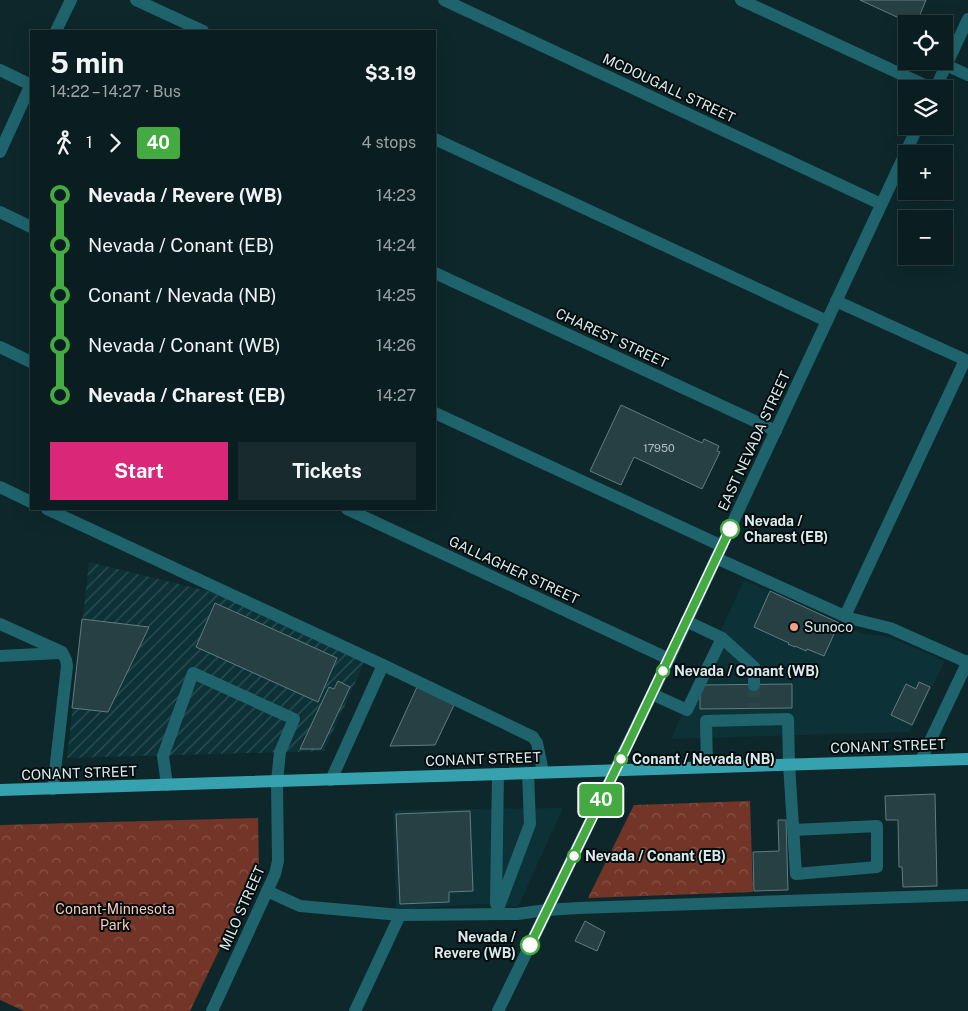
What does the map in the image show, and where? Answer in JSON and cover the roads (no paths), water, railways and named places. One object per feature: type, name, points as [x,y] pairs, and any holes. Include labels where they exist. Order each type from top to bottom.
[{"type":"main road","name":"CONANT STREET","points":[[0,790],[968,759]]},
{"type":"street","points":[[56,30],[71,0]]},
{"type":"street","points":[[136,0],[201,30]]},
{"type":"street","name":"MCDOUGALL STREET","points":[[444,0],[882,204]]},
{"type":"street","points":[[741,0],[914,80]]},
{"type":"street","points":[[953,50],[968,19]]},
{"type":"street","points":[[953,68],[968,75]]},
{"type":"street","points":[[0,70],[30,85]]},
{"type":"street","points":[[0,152],[30,87]]},
{"type":"street","name":"EAST NEVADA STREET","points":[[498,1011],[669,659],[914,135]]},
{"type":"street","points":[[436,139],[827,321]]},
{"type":"street","points":[[0,212],[30,227]]},
{"type":"street","name":"CHAREST STREET","points":[[436,273],[776,431]]},
{"type":"street","points":[[836,301],[967,361],[845,616]]},
{"type":"street","points":[[0,347],[30,362]]},
{"type":"street","points":[[436,413],[722,546]]},
{"type":"street","points":[[0,487],[30,502]]},
{"type":"street","points":[[49,510],[533,737],[537,743],[543,772]]},
{"type":"street","name":"GALLAGHER STREET","points":[[349,510],[669,659]]},
{"type":"street","points":[[716,558],[849,618],[890,628],[968,661],[921,760]]},
{"type":"street","points":[[686,621],[722,638],[754,667],[754,685]]},
{"type":"street","points":[[0,624],[62,652],[66,660],[67,666],[53,789]]},
{"type":"street","points":[[687,710],[722,638]]},
{"type":"street","points":[[0,656],[62,652]]},
{"type":"street","points":[[331,780],[383,665]]},
{"type":"street","name":"MILO STREET","points":[[167,785],[163,756],[193,673],[294,719],[280,752],[277,782],[278,861],[275,874],[212,1011]]},
{"type":"street","points":[[652,694],[706,721],[754,714],[788,719],[796,874],[877,867],[877,826],[794,830]]},
{"type":"street","points":[[706,721],[707,767]]},
{"type":"street","points":[[496,914],[530,824],[528,773]]},
{"type":"street","points":[[496,914],[498,774]]},
{"type":"street","points":[[267,891],[300,906],[400,915],[517,914],[547,910],[968,895]]},
{"type":"street","points":[[355,1011],[400,915]]},
{"type":"tunnel","points":[[754,685],[754,708]]},
{"type":"place","name":"Nevada / Charest (EB)","points":[[730,529]]},
{"type":"place","name":"Sunoco","points":[[794,627]]},
{"type":"place","name":"Nevada / Conant (WB)","points":[[663,671]]},
{"type":"place","name":"Conant / Nevada (NB)","points":[[621,759]]},
{"type":"place","name":"Nevada / Conant (EB)","points":[[574,856]]},
{"type":"place","name":"Nevada / Revere (WB)","points":[[530,945]]},
{"type":"park label","name":"Conant-Minnesota Park","points":[[115,918]]}]
